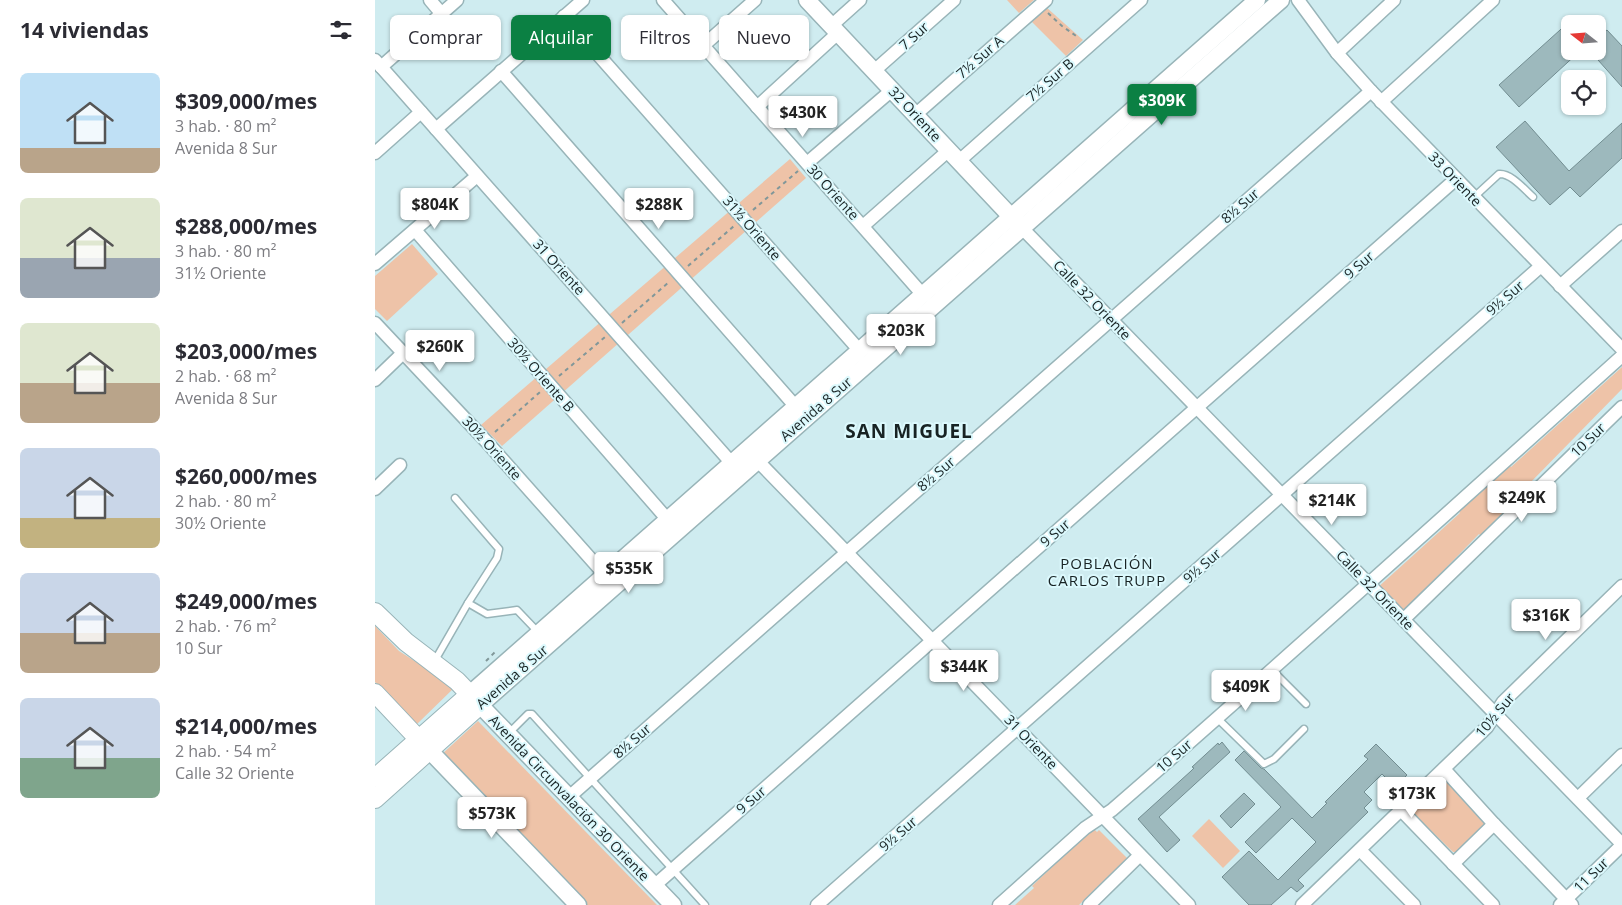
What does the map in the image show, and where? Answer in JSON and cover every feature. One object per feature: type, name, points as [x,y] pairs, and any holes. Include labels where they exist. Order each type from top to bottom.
[{"type":"main road","name":"Avenida Circunvalación 30 Oriente","points":[[375,612],[406,642],[447,672],[475,700]]},
{"type":"main road","points":[[375,694],[424,745]]},
{"type":"main road","name":"Avenida 8 Sur","points":[[375,799],[424,745],[475,700]]},
{"type":"main road","name":"Avenida 8 Sur","points":[[375,778],[424,745]]},
{"type":"street","points":[[430,0],[441,13]]},
{"type":"street","points":[[378,64],[457,0]]},
{"type":"street","points":[[566,15],[583,0]]},
{"type":"street","name":"30 Oriente","points":[[663,0],[676,15]]},
{"type":"street","points":[[709,41],[755,0]]},
{"type":"street","name":"32 Oriente","points":[[807,0],[1017,222]]},
{"type":"street","points":[[757,107],[835,30],[860,0]]},
{"type":"street","name":"7 Sur","points":[[874,71],[954,0]]},
{"type":"street","name":"7½ Sur B","points":[[863,226],[1087,48],[1141,0]]},
{"type":"street","name":"Avenida 8 Sur","points":[[475,700],[1017,222],[1257,0]]},
{"type":"street","name":"Avenida 8 Sur","points":[[753,455],[796,407],[923,294],[1017,222],[1281,0]]},
{"type":"street","name":"33 Oriente","points":[[1299,0],[1337,53],[1381,102],[1560,286],[1617,335],[1622,349]]},
{"type":"street","points":[[1337,53],[1394,0]]},
{"type":"street","points":[[1381,102],[1493,0]]},
{"type":"street","name":"7½ Sur A","points":[[915,115],[1043,2]]},
{"type":"street","name":"30 Oriente","points":[[709,52],[923,294]]},
{"type":"street","points":[[436,129],[515,60]]},
{"type":"street","name":"31½ Oriente","points":[[604,60],[860,351]]},
{"type":"street","name":"31 Oriente","points":[[378,64],[737,469]]},
{"type":"street","points":[[501,72],[796,407]]},
{"type":"street","points":[[807,163],[892,90]]},
{"type":"street","name":"8½ Sur","points":[[569,797],[1371,91]]},
{"type":"street","points":[[375,153],[421,112]]},
{"type":"street","points":[[375,264],[477,176]]},
{"type":"street","name":"9 Sur","points":[[654,886],[1455,179]]},
{"type":"street","name":"Calle 32 Oriente","points":[[1017,222],[1622,845]]},
{"type":"street","name":"30½ Oriente B","points":[[415,230],[668,520]]},
{"type":"street","points":[[1560,286],[1622,232]]},
{"type":"street","name":"9½ Sur","points":[[817,905],[1541,266]]},
{"type":"street","name":"30½ Oriente","points":[[375,323],[485,440],[605,575]]},
{"type":"street","points":[[375,380],[403,353]]},
{"type":"street","name":"10 Sur","points":[[999,905],[1085,828],[1103,816],[1273,671],[1368,583],[1622,356]]},
{"type":"street","name":"10 Sur","points":[[1404,620],[1622,407]]},
{"type":"street","name":"31 Oriente","points":[[753,455],[1189,905]]},
{"type":"street","points":[[375,489],[400,465]]},
{"type":"street","name":"Avenida 8 Sur","points":[[544,639],[605,575],[668,520],[737,469]]},
{"type":"street","name":"10½ Sur","points":[[1305,904],[1487,728],[1503,702],[1622,586]]},
{"type":"street","name":"Avenida Circunvalación 30 Oriente","points":[[475,700],[673,905]]},
{"type":"street","points":[[424,745],[578,905]]},
{"type":"street","points":[[1578,798],[1622,755]]},
{"type":"street","points":[[1444,769],[1566,903]]},
{"type":"street","points":[[1401,810],[1493,905]]},
{"type":"street","points":[[1453,864],[1495,824]]},
{"type":"street","name":"11 Sur","points":[[1566,903],[1622,845]]},
{"type":"street","points":[[1360,850],[1414,905]]},
{"type":"street","points":[[1089,905],[1141,855]]},
{"type":"lane","points":[[1473,198],[1499,174],[1511,178],[1533,197]]},
{"type":"lane","points":[[434,663],[497,558],[499,549],[455,498]]},
{"type":"lane","points":[[468,604],[487,614],[517,610],[544,639]]},
{"type":"lane","points":[[1273,671],[1306,704]]},
{"type":"lane","points":[[508,734],[528,714],[531,714],[705,905]]},
{"type":"lane","points":[[1218,719],[1264,764],[1274,759],[1304,729]]},
{"type":"path","points":[[1043,2],[1062,26],[1080,38],[1087,48]]},
{"type":"path","points":[[485,440],[807,163]]},
{"type":"shaded area","points":[[1007,0],[1034,0],[1019,13]]},
{"type":"shaded area","points":[[1046,7],[1083,40],[1066,56],[1032,22]]},
{"type":"shaded area","points":[[790,159],[806,178],[502,446],[481,425]]},
{"type":"shaded area","points":[[412,244],[438,274],[387,321],[375,309],[375,276]]},
{"type":"shaded area","points":[[1622,367],[1622,389],[1528,485],[1533,492],[1485,540],[1479,534],[1401,614],[1376,589],[1460,513],[1457,509],[1506,461],[1511,467]]},
{"type":"shaded area","points":[[375,626],[399,651],[455,687],[416,725],[375,682]]},
{"type":"shaded area","points":[[478,721],[657,905],[587,905],[441,755]]},
{"type":"shaded area","points":[[1441,782],[1447,782],[1484,821],[1484,826],[1458,852],[1453,852],[1414,814],[1415,808]]},
{"type":"shaded area","points":[[1209,819],[1240,851],[1223,868],[1192,836]]},
{"type":"shaded area","points":[[1093,828],[1097,832],[1099,830],[1127,858],[1079,905],[1015,905],[1034,888],[1032,886]]},
{"type":"building","points":[[1561,29],[1561,60],[1570,60],[1519,107],[1499,85]]},
{"type":"building","points":[[1606,31],[1622,46],[1622,87],[1598,60],[1606,60]]},
{"type":"building","points":[[1525,121],[1569,171],[1622,123],[1622,158],[1580,197],[1570,187],[1550,205],[1496,147]]},
{"type":"building","points":[[1222,742],[1230,752],[1159,817],[1180,840],[1167,852],[1138,819],[1191,771],[1194,768],[1192,767],[1218,743],[1219,745]]},
{"type":"building","points":[[1376,744],[1407,775],[1395,787],[1382,774],[1364,792],[1372,800],[1364,808],[1368,812],[1298,880],[1304,886],[1297,892],[1291,887],[1271,905],[1249,905],[1222,877],[1249,851],[1278,880],[1316,842],[1292,818],[1256,853],[1245,842],[1281,807],[1235,760],[1244,751],[1312,818],[1327,803],[1325,802],[1368,759],[1364,756]]},
{"type":"building","points":[[1244,793],[1255,804],[1231,828],[1220,816]]},
{"type":"district","name":"SAN MIGUEL","points":[[909,431]]},
{"type":"district","name":"POBLACIÓN CARLOS TRUPP","points":[[1107,572]]}]
